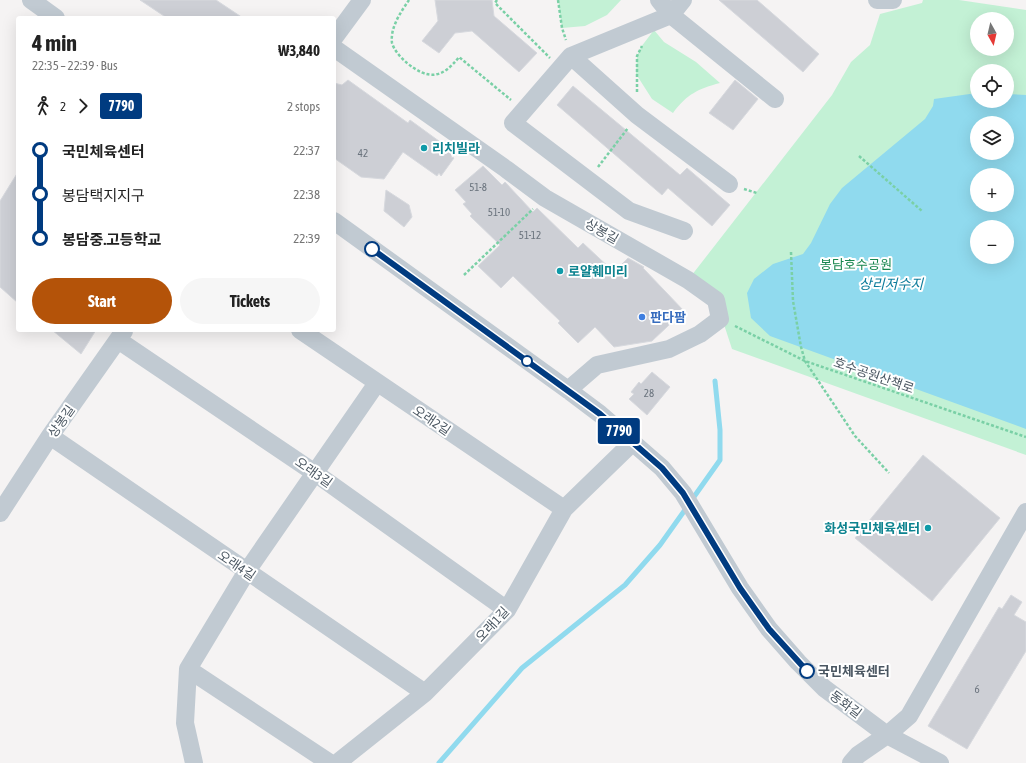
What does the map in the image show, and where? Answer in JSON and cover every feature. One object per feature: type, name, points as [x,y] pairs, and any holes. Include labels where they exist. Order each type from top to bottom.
[{"type":"street","points":[[31,0],[53,16]]},
{"type":"street","points":[[336,35],[362,0]]},
{"type":"street","points":[[659,0],[671,15],[775,99]]},
{"type":"street","points":[[683,0],[671,15],[565,62],[512,119],[629,211],[684,231]]},
{"type":"street","points":[[877,0],[893,0]]},
{"type":"street","name":"상봉길","points":[[336,49],[500,164],[545,198],[688,280],[716,300],[720,319]]},
{"type":"street","points":[[565,62],[729,184]]},
{"type":"street","name":"동화길","points":[[336,222],[568,390],[600,414],[633,442],[662,468],[683,493],[740,588],[769,629],[824,688],[887,735],[940,763]]},
{"type":"street","points":[[568,390],[597,365],[669,349],[700,334],[720,319]]},
{"type":"street","name":"오래2길","points":[[303,332],[564,509]]},
{"type":"street","name":"상봉길","points":[[0,513],[50,436],[121,335]]},
{"type":"street","name":"오래3길","points":[[121,335],[507,610]]},
{"type":"street","points":[[194,763],[185,724],[188,669],[247,571],[377,383]]},
{"type":"street","name":"오래4길","points":[[50,436],[425,693]]},
{"type":"street","name":"오래1길","points":[[337,763],[425,693],[507,610],[564,509],[633,442]]},
{"type":"street","points":[[851,763],[858,755],[887,735],[909,716],[1026,512]]},
{"type":"street","points":[[188,669],[330,763]]},
{"type":"path","points":[[409,0],[397,18],[392,34],[392,44],[396,52],[403,60],[423,74],[433,75],[443,72],[451,67],[459,57],[512,119]]},
{"type":"path","points":[[497,0],[495,3],[565,62]]},
{"type":"path","points":[[558,0],[565,62]]},
{"type":"path","points":[[588,180],[637,115],[637,56],[645,42]]},
{"type":"path","points":[[859,156],[922,211]]},
{"type":"path","points":[[464,275],[545,198]]},
{"type":"path","points":[[791,252],[793,301],[805,362],[854,436],[889,473]]},
{"type":"path","name":"호수공원산책로","points":[[720,319],[805,362],[1026,437]]},
{"type":"green space","points":[[558,0],[621,0],[607,15],[585,26],[562,28]]},
{"type":"green space","name":"봉담호수공원","points":[[923,0],[959,0],[1026,10],[1026,455],[732,349],[716,300],[688,280],[832,95],[851,62],[870,45],[880,14],[922,3]]},
{"type":"green space","points":[[654,30],[664,42],[696,62],[720,83],[694,93],[683,101],[673,113],[652,99],[636,74],[637,56],[641,47]]},
{"type":"water","name":"상리저수지","points":[[970,94],[970,108],[1014,108],[1014,94],[1026,95],[1026,429],[770,336],[751,318],[747,293],[754,279],[773,264],[803,254],[811,243],[830,204],[842,188],[925,119],[933,106],[934,99]]},
{"type":"building","points":[[140,0],[216,0],[240,16],[164,16]]},
{"type":"building","points":[[435,0],[492,0],[494,16],[537,53],[519,72],[472,31],[455,33],[439,53],[422,41],[438,21]]},
{"type":"building","points":[[719,0],[757,0],[819,54],[803,72]]},
{"type":"building","points":[[348,80],[408,123],[410,120],[454,152],[451,157],[454,158],[441,176],[439,173],[437,176],[403,152],[384,179],[361,177],[336,159],[336,84],[342,85]]},
{"type":"building","points":[[735,80],[758,99],[733,130],[709,113]]},
{"type":"building","points":[[573,86],[680,175],[687,168],[730,205],[712,226],[668,188],[662,195],[557,105]]},
{"type":"building","points":[[483,166],[502,185],[505,182],[533,212],[537,208],[578,248],[583,243],[614,272],[628,258],[644,267],[643,268],[684,311],[652,341],[614,347],[595,327],[578,343],[558,323],[560,321],[513,276],[501,288],[478,266],[500,245],[470,216],[472,214],[463,204],[466,202],[455,190]]},
{"type":"building","points":[[16,175],[16,301],[0,287],[0,201]]},
{"type":"building","points":[[386,190],[409,205],[412,217],[404,227],[384,211]]},
{"type":"building","points":[[54,332],[95,332],[81,354]]},
{"type":"building","points":[[652,372],[670,387],[647,415],[629,399],[634,394],[631,392],[639,382],[641,384]]},
{"type":"building","name":"화성국민체육센터","points":[[923,455],[1000,518],[932,601],[855,538]]},
{"type":"building","points":[[1011,595],[1022,602],[1014,615],[1026,622],[1026,651],[967,749],[928,726],[999,607],[1002,609]]},
{"type":"waterway","points":[[691,501],[720,460],[720,430],[715,381]]},
{"type":"waterway","points":[[439,763],[522,668],[625,585],[660,545],[687,507]]},
{"type":"bus line","name":"7790","points":[[372,249],[600,414],[662,468],[683,493],[740,588],[769,629],[807,671]]},
{"type":"place","name":"리치빌라","points":[[424,148]]},
{"type":"place","name":"로얄훼미리","points":[[560,271]]},
{"type":"place","name":"판다팜","points":[[642,317]]},
{"type":"place","name":"화성국민체육센터","points":[[928,528]]},
{"type":"place","name":"국민체육센터","points":[[807,671]]}]
